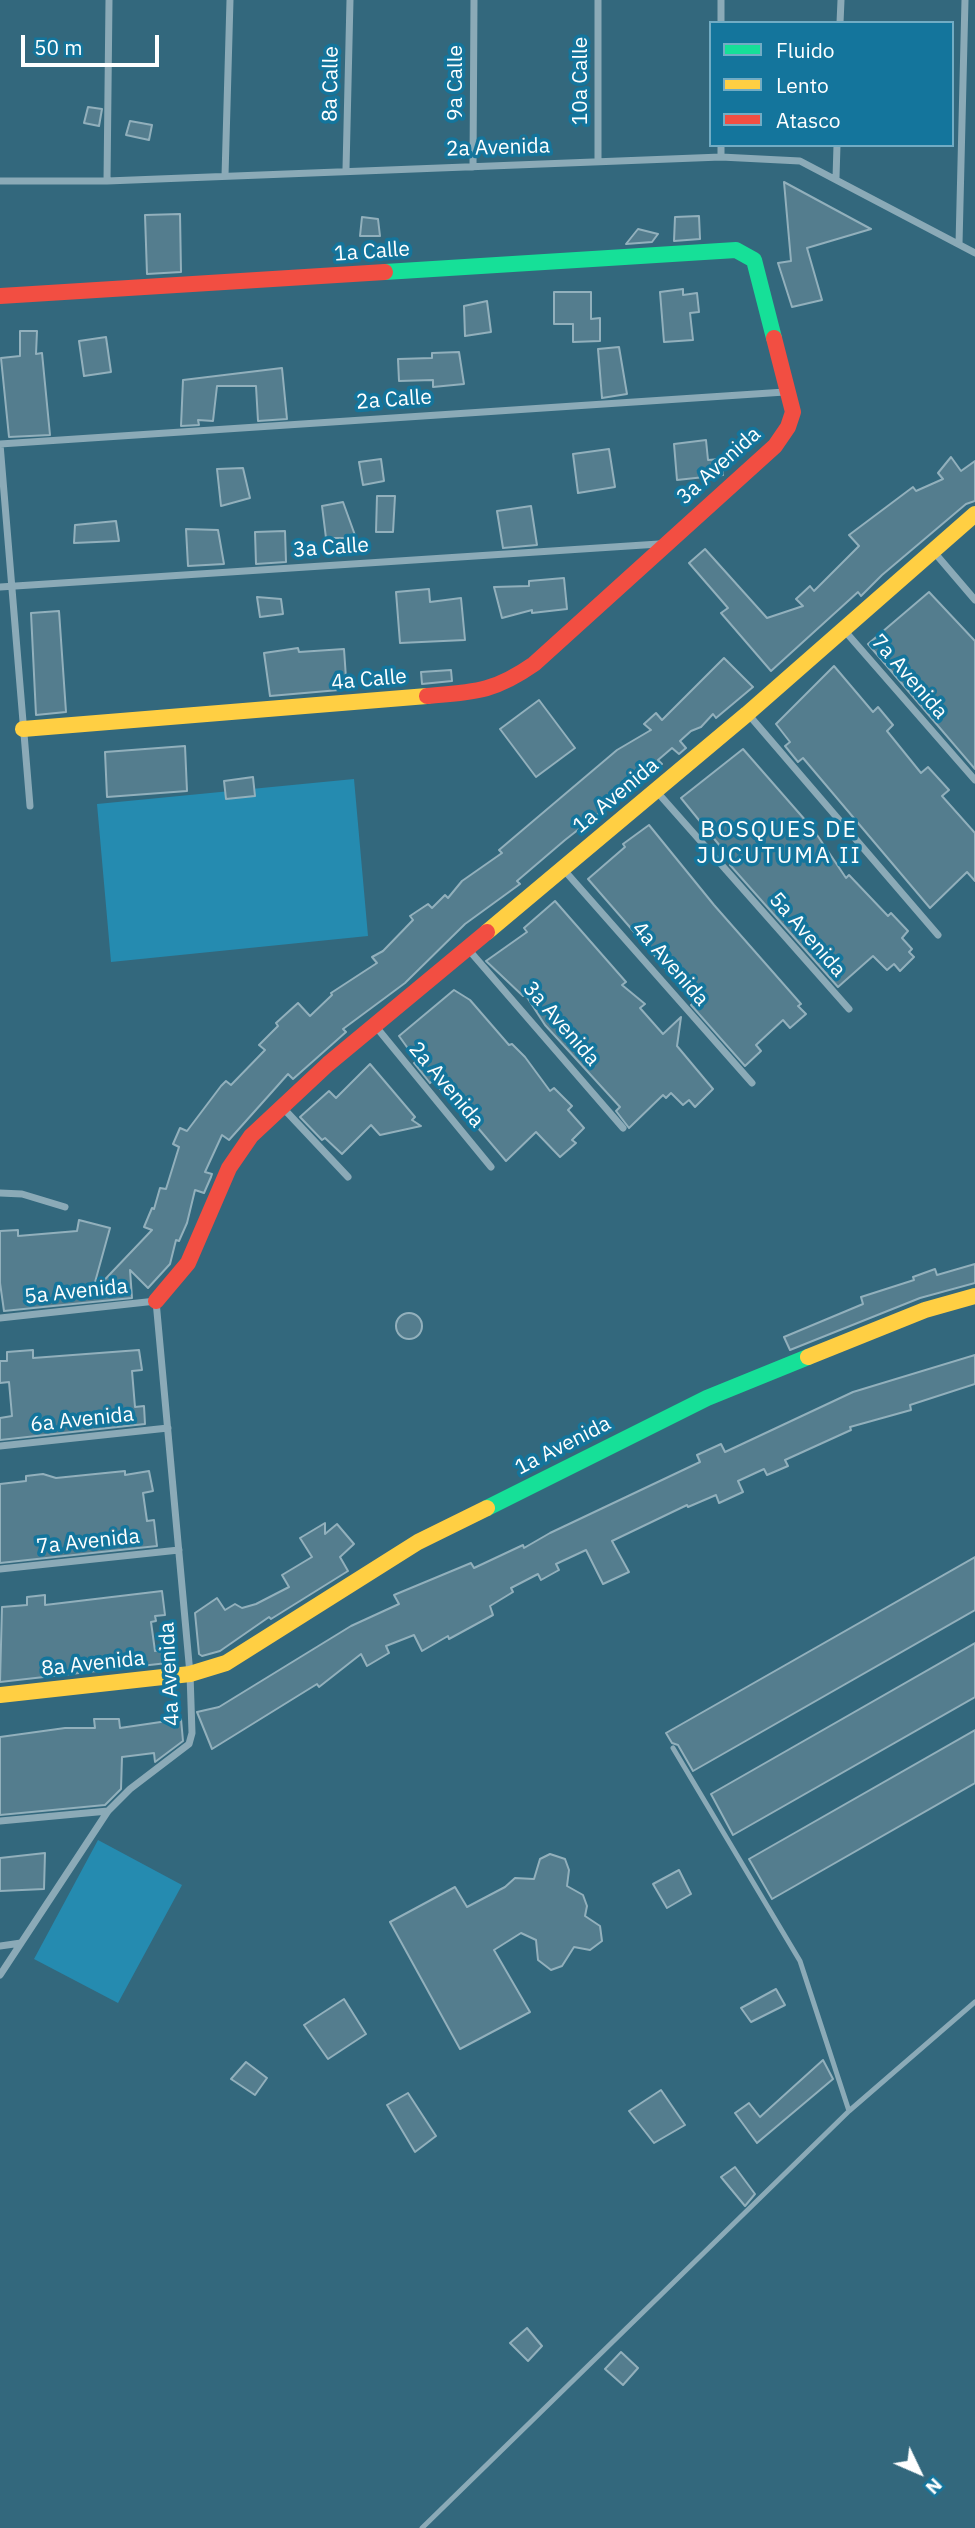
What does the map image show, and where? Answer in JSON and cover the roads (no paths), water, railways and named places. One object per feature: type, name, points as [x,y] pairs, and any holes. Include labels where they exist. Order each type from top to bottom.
[{"type":"street","points":[[107,181],[109,0]]},
{"type":"street","points":[[225,176],[230,0]]},
{"type":"street","name":"8a Calle","points":[[346,169],[350,0]]},
{"type":"street","name":"9a Calle","points":[[473,167],[474,0]]},
{"type":"street","name":"10a Calle","points":[[598,0],[598,162]]},
{"type":"street","points":[[721,0],[721,21]]},
{"type":"street","points":[[840,21],[841,0]]},
{"type":"street","points":[[959,244],[965,0]]},
{"type":"street","points":[[721,147],[721,157]]},
{"type":"street","points":[[836,178],[837,147]]},
{"type":"street","name":"2a Avenida","points":[[0,181],[107,181],[346,169],[721,157],[800,161],[975,253]]},
{"type":"street","name":"1a Calle","points":[[0,296],[736,250],[747,253]]},
{"type":"street","name":"3a Avenida","points":[[664,543],[775,446],[791,419],[790,392],[754,260],[747,253]]},
{"type":"street","name":"2a Calle","points":[[0,444],[790,392]]},
{"type":"street","points":[[0,444],[30,806]]},
{"type":"street","name":"1a Avenida","points":[[156,1301],[188,1263],[229,1168],[251,1136],[281,1107],[374,1025],[747,714],[975,514]]},
{"type":"street","name":"3a Calle","points":[[0,587],[664,543]]},
{"type":"street","name":"4a Calle","points":[[23,729],[480,692],[507,683],[534,664],[664,543]]},
{"type":"street","points":[[933,551],[975,600]]},
{"type":"street","name":"7a Avenida","points":[[844,629],[975,780]]},
{"type":"street","points":[[747,714],[938,935]]},
{"type":"street","name":"5a Avenida","points":[[655,790],[849,1009]]},
{"type":"street","name":"4a Avenida","points":[[563,869],[752,1083]]},
{"type":"street","name":"3a Avenida","points":[[467,948],[623,1128]]},
{"type":"street","name":"2a Avenida","points":[[374,1025],[491,1167]]},
{"type":"street","points":[[281,1107],[348,1177]]},
{"type":"street","points":[[0,1193],[22,1194],[65,1207]]},
{"type":"street","name":"1a Avenida","points":[[190,1674],[226,1663],[418,1542],[707,1398],[925,1310],[975,1296]]},
{"type":"street","name":"5a Avenida","points":[[0,1318],[156,1301]]},
{"type":"street","name":"4a Avenida","points":[[0,1975],[108,1811],[130,1789],[189,1744],[192,1733],[190,1674],[156,1301]]},
{"type":"street","name":"6a Avenida","points":[[0,1446],[168,1428]]},
{"type":"street","name":"7a Avenida","points":[[0,1569],[179,1550]]},
{"type":"street","name":"8a Avenida","points":[[0,1695],[190,1674]]},
{"type":"street","points":[[0,1821],[108,1811]]},
{"type":"street","points":[[0,1946],[22,1943]]},
{"type":"lane","points":[[673,1748],[800,1961],[849,2111]]},
{"type":"lane","points":[[422,2528],[849,2111],[975,2002]]},
{"type":"district","name":"BOSQUES DE JUCUTUMA II","points":[[779,843]]}]
